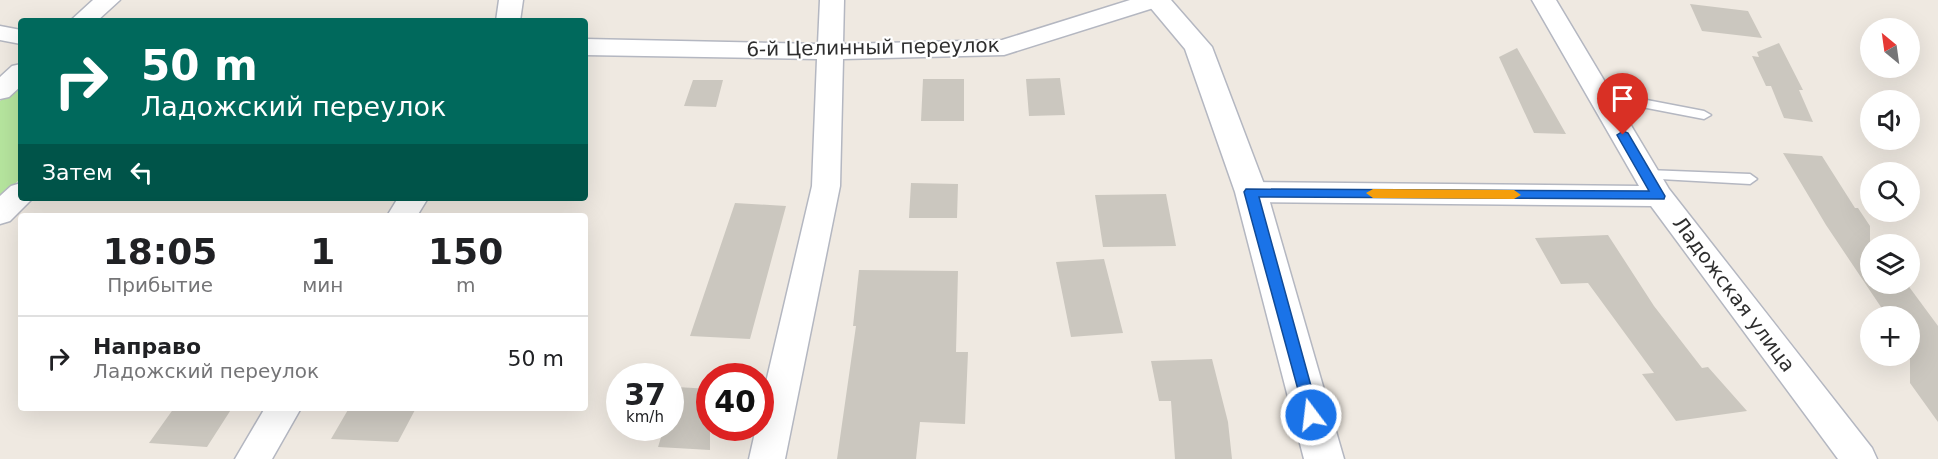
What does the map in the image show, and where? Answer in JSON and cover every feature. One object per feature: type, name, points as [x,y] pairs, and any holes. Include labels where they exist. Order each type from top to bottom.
[{"type":"street","points":[[86,18],[108,0]]},
{"type":"street","points":[[508,18],[511,0]]},
{"type":"street","points":[[767,459],[826,186],[832,0]]},
{"type":"street","points":[[1156,0],[1198,47],[1251,192],[1324,459]]},
{"type":"street","name":"6-й Целинный переулок","points":[[588,47],[831,52],[1004,47],[1156,0]]},
{"type":"street","name":"Ладожская улица","points":[[1544,0],[1653,186],[1859,459]]},
{"type":"street","points":[[0,33],[18,36]]},
{"type":"street","points":[[0,91],[18,75]]},
{"type":"street","points":[[1251,192],[1653,186]]},
{"type":"street","points":[[0,214],[18,196]]},
{"type":"street","points":[[253,459],[282,411]]},
{"type":"lane","points":[[1600,95],[1704,115]]},
{"type":"lane","points":[[1653,186],[1749,179]]},
{"type":"green space","points":[[18,86],[18,181],[0,198],[0,101]]},
{"type":"building","points":[[1690,4],[1748,11],[1762,38],[1702,31]]},
{"type":"building","points":[[1779,43],[1803,90],[1799,90],[1813,122],[1784,118],[1771,86],[1766,86],[1752,56],[1759,57],[1757,52]]},
{"type":"building","points":[[1517,48],[1566,134],[1534,133],[1499,57]]},
{"type":"building","points":[[1060,78],[1065,115],[1029,116],[1026,79]]},
{"type":"building","points":[[923,79],[964,79],[964,121],[921,121]]},
{"type":"building","points":[[693,80],[723,80],[716,107],[684,106]]},
{"type":"building","points":[[1783,153],[1822,156],[1855,208],[1860,211],[1860,222],[1867,222],[1870,226],[1870,234],[1860,234],[1860,276],[1826,225]]},
{"type":"building","points":[[911,183],[958,184],[957,218],[909,218]]},
{"type":"building","points":[[1166,194],[1176,246],[1103,247],[1095,195]]},
{"type":"building","points":[[735,203],[786,206],[750,339],[690,336]]},
{"type":"building","points":[[1608,235],[1654,306],[1702,368],[1708,367],[1747,411],[1676,421],[1642,374],[1654,373],[1588,283],[1561,284],[1535,238]]},
{"type":"building","points":[[1104,259],[1123,333],[1071,337],[1056,262]]},
{"type":"building","points":[[859,270],[958,271],[956,352],[968,352],[965,424],[920,422],[916,459],[837,459],[856,326],[853,326]]},
{"type":"building","points":[[1872,294],[1914,294],[1938,326],[1938,422],[1910,383],[1910,366],[1920,366],[1920,306],[1880,306]]},
{"type":"building","points":[[1212,359],[1228,422],[1232,459],[1175,459],[1171,401],[1159,401],[1151,361]]},
{"type":"building","points":[[684,387],[696,388],[696,441],[710,441],[710,450],[658,447],[660,441],[684,441]]},
{"type":"building","points":[[172,411],[230,411],[207,447],[149,443]]},
{"type":"building","points":[[347,411],[414,411],[398,442],[331,439]]},
{"type":"slow traffic","points":[[1373,193],[1514,195]]},
{"type":"route","points":[[1311,415],[1251,192],[1659,196],[1623,135]]}]
